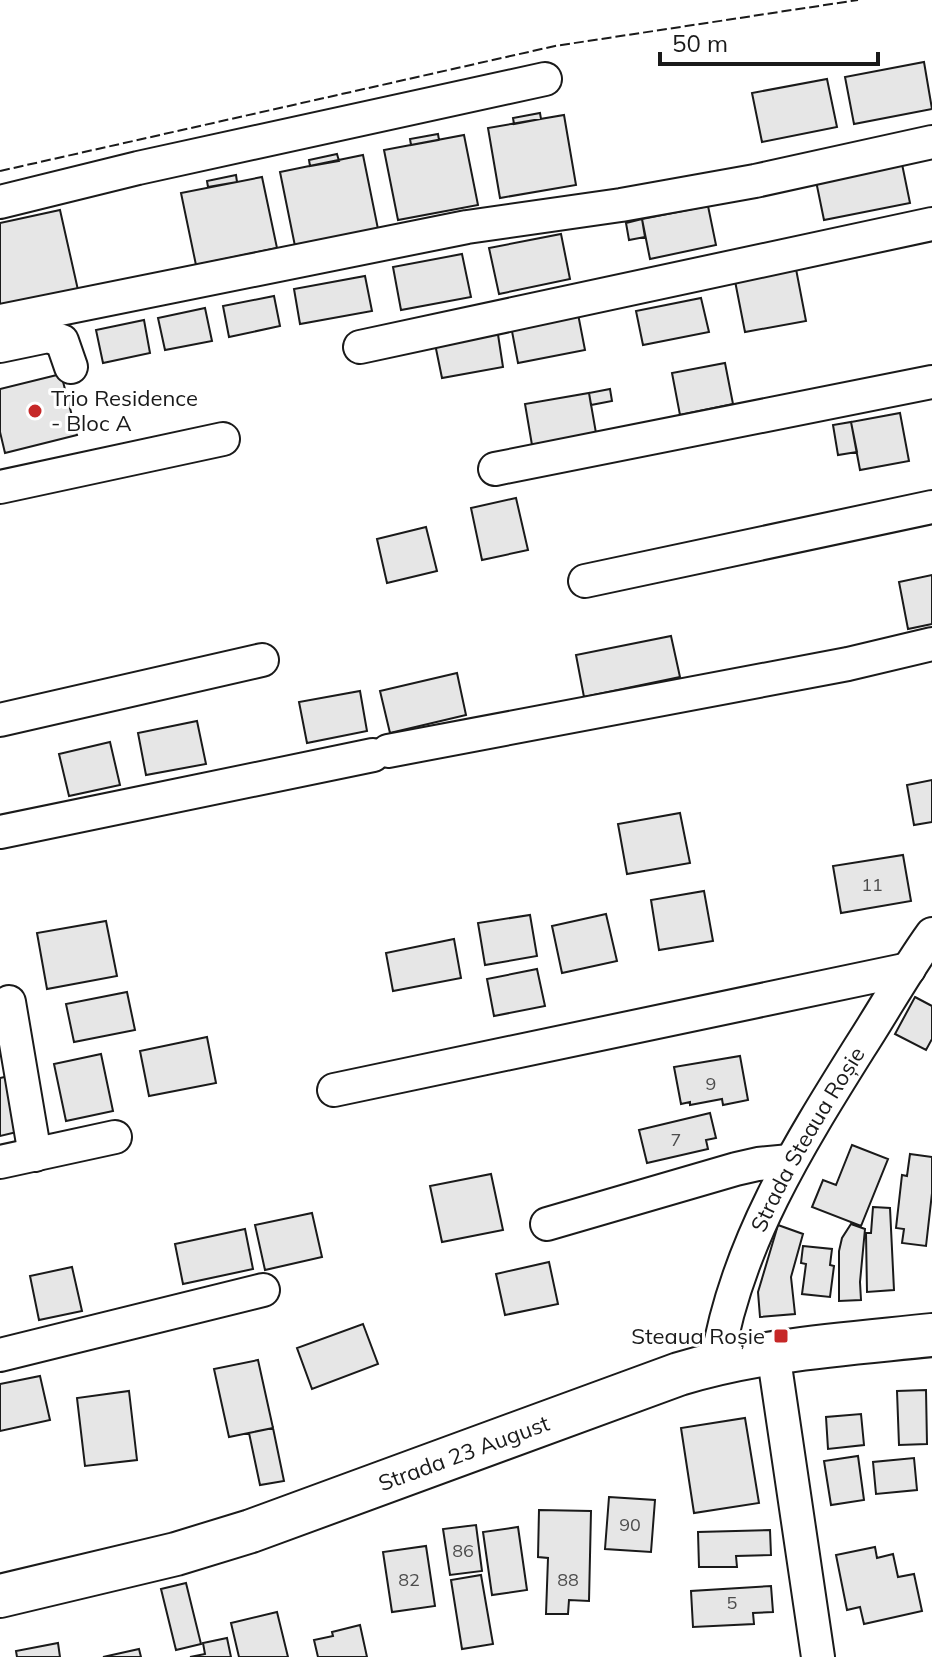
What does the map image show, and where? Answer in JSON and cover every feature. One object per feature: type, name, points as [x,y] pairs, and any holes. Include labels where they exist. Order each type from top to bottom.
[{"type":"main road","name":"Strada 23 August","points":[[0,1596],[176,1554],[251,1531],[717,1362],[773,1352],[932,1335]]},
{"type":"street","points":[[0,202],[138,168],[545,79]]},
{"type":"street","points":[[0,321],[467,227],[621,205],[755,181],[932,142]]},
{"type":"street","points":[[360,347],[932,224]]},
{"type":"street","points":[[0,346],[48,336],[62,341],[71,367]]},
{"type":"street","points":[[495,469],[932,382]]},
{"type":"street","points":[[0,487],[223,439]]},
{"type":"street","points":[[585,581],[932,507]]},
{"type":"street","points":[[0,832],[380,753],[848,664],[932,644]]},
{"type":"street","points":[[0,720],[262,660]]},
{"type":"street","name":"Strada Steaua Roșie","points":[[717,1362],[736,1286],[760,1223],[790,1161],[932,934]]},
{"type":"street","points":[[334,1090],[909,969]]},
{"type":"street","points":[[9,1002],[35,1155]]},
{"type":"street","points":[[0,1162],[115,1137]]},
{"type":"street","points":[[547,1224],[736,1169],[790,1161]]},
{"type":"street","points":[[0,1355],[263,1290]]},
{"type":"street","points":[[773,1352],[818,1657]]},
{"type":"building","points":[[924,62],[932,109],[854,124],[845,77]]},
{"type":"building","points":[[827,79],[837,127],[762,142],[752,93]]},
{"type":"building","points":[[540,113],[541,119],[514,124],[513,118]]},
{"type":"building","points":[[564,115],[576,185],[500,198],[488,128]]},
{"type":"building","points":[[438,134],[439,140],[411,145],[410,139]]},
{"type":"building","points":[[464,135],[478,205],[398,220],[384,150]]},
{"type":"building","points":[[337,154],[339,161],[310,166],[309,160]]},
{"type":"building","points":[[363,155],[378,229],[295,246],[280,172]]},
{"type":"building","points":[[902,164],[910,203],[824,220],[816,181]]},
{"type":"building","points":[[236,175],[237,182],[208,187],[207,181]]},
{"type":"building","points":[[262,177],[277,248],[196,265],[181,193]]},
{"type":"building","points":[[708,206],[716,245],[650,259],[642,219]]},
{"type":"building","points":[[60,210],[78,290],[0,307],[0,223]]},
{"type":"building","points":[[642,219],[645,237],[629,240],[626,223]]},
{"type":"building","points":[[561,234],[570,279],[499,294],[489,248]]},
{"type":"building","points":[[462,254],[471,297],[401,310],[393,267]]},
{"type":"building","points":[[796,269],[806,321],[745,332],[735,281]]},
{"type":"building","points":[[365,276],[372,311],[300,324],[294,289]]},
{"type":"building","points":[[274,296],[280,326],[229,337],[223,306]]},
{"type":"building","points":[[701,298],[709,332],[643,345],[636,311]]},
{"type":"building","points":[[205,308],[212,341],[165,350],[158,318]]},
{"type":"building","points":[[578,314],[585,350],[518,363],[511,326]]},
{"type":"building","points":[[144,320],[150,353],[103,363],[96,330]]},
{"type":"building","points":[[497,328],[503,367],[442,378],[434,339]]},
{"type":"building","points":[[725,363],[733,404],[680,415],[672,373]]},
{"type":"building","name":"Trio Residence - Bloc A","points":[[61,374],[77,435],[5,453],[0,432],[0,389]]},
{"type":"building","points":[[610,389],[612,401],[591,405],[589,393]]},
{"type":"building","points":[[589,393],[596,433],[532,445],[525,404]]},
{"type":"building","points":[[900,413],[909,461],[860,470],[851,422]]},
{"type":"building","points":[[851,422],[857,452],[838,455],[833,425]]},
{"type":"building","points":[[516,498],[528,550],[482,560],[471,508]]},
{"type":"building","points":[[426,527],[437,571],[387,583],[377,539]]},
{"type":"building","points":[[932,575],[932,624],[908,629],[899,582]]},
{"type":"building","points":[[671,636],[680,677],[584,697],[576,655]]},
{"type":"building","points":[[457,673],[466,715],[390,733],[380,691]]},
{"type":"building","points":[[360,691],[367,731],[307,743],[299,702]]},
{"type":"building","points":[[197,721],[206,764],[146,775],[138,733]]},
{"type":"building","points":[[110,742],[120,785],[69,796],[59,754]]},
{"type":"building","points":[[932,780],[932,822],[914,825],[907,785]]},
{"type":"building","points":[[680,813],[690,863],[627,874],[618,824]]},
{"type":"building","points":[[903,855],[911,901],[841,913],[833,866]]},
{"type":"building","points":[[704,891],[713,941],[659,950],[651,900]]},
{"type":"building","points":[[606,914],[617,961],[562,973],[552,926]]},
{"type":"building","points":[[530,915],[537,956],[485,965],[478,923]]},
{"type":"building","points":[[106,921],[117,976],[47,989],[37,933]]},
{"type":"building","points":[[454,939],[461,978],[393,991],[386,953]]},
{"type":"building","points":[[537,969],[545,1006],[494,1016],[487,979]]},
{"type":"building","points":[[127,992],[135,1030],[74,1042],[66,1004]]},
{"type":"building","points":[[915,997],[932,1006],[932,1039],[926,1050],[895,1034]]},
{"type":"building","points":[[207,1037],[216,1083],[149,1096],[140,1051]]},
{"type":"building","points":[[101,1054],[113,1111],[66,1121],[54,1064]]},
{"type":"building","points":[[740,1056],[748,1100],[723,1105],[722,1099],[681,1104],[674,1067]]},
{"type":"building","points":[[9,1076],[21,1131],[0,1136],[0,1078]]},
{"type":"building","points":[[710,1113],[716,1138],[706,1140],[708,1149],[647,1163],[639,1130]]},
{"type":"building","points":[[852,1145],[888,1159],[861,1226],[812,1207],[823,1180],[836,1185]]},
{"type":"building","points":[[910,1154],[932,1157],[932,1193],[926,1246],[902,1243],[904,1229],[896,1228],[902,1175],[907,1176]]},
{"type":"building","points":[[491,1174],[503,1230],[442,1242],[430,1186]]},
{"type":"building","points":[[873,1207],[890,1208],[894,1290],[867,1292],[866,1233],[871,1233]]},
{"type":"building","points":[[312,1213],[322,1257],[265,1270],[255,1225]]},
{"type":"building","points":[[851,1224],[865,1229],[861,1300],[839,1301],[839,1251],[842,1238]]},
{"type":"building","points":[[778,1225],[803,1234],[791,1277],[795,1314],[760,1317],[758,1292]]},
{"type":"building","points":[[245,1229],[253,1269],[183,1284],[175,1244]]},
{"type":"building","points":[[803,1246],[832,1249],[830,1265],[834,1266],[830,1297],[802,1294],[806,1264],[801,1263]]},
{"type":"building","points":[[549,1262],[558,1304],[505,1315],[496,1274]]},
{"type":"building","points":[[72,1267],[82,1311],[39,1320],[30,1276]]},
{"type":"building","points":[[363,1324],[378,1364],[312,1389],[297,1348]]},
{"type":"building","points":[[258,1360],[273,1428],[229,1437],[214,1369]]},
{"type":"building","points":[[40,1376],[50,1420],[0,1431],[0,1384]]},
{"type":"building","points":[[926,1390],[927,1444],[899,1445],[897,1391]]},
{"type":"building","points":[[129,1391],[137,1460],[85,1466],[77,1398]]},
{"type":"building","points":[[861,1414],[864,1445],[828,1449],[826,1417]]},
{"type":"building","points":[[745,1418],[759,1503],[694,1513],[681,1428]]},
{"type":"building","points":[[273,1428],[284,1481],[260,1485],[249,1433]]},
{"type":"building","points":[[858,1456],[864,1500],[831,1505],[824,1461]]},
{"type":"building","points":[[914,1458],[917,1490],[876,1494],[873,1462]]},
{"type":"building","points":[[609,1497],[655,1500],[651,1552],[605,1549]]},
{"type":"building","points":[[539,1510],[591,1511],[589,1601],[569,1600],[568,1614],[546,1614],[548,1558],[538,1557]]},
{"type":"building","points":[[476,1525],[482,1571],[450,1575],[443,1529]]},
{"type":"building","points":[[518,1527],[527,1590],[492,1595],[483,1532]]},
{"type":"building","points":[[770,1530],[771,1555],[736,1556],[737,1567],[699,1567],[698,1532]]},
{"type":"building","points":[[426,1546],[435,1606],[392,1612],[383,1552]]},
{"type":"building","points":[[875,1547],[877,1558],[893,1554],[898,1577],[914,1574],[922,1611],[864,1624],[860,1607],[847,1610],[836,1555]]},
{"type":"building","points":[[481,1575],[493,1644],[462,1649],[451,1580]]},
{"type":"building","points":[[186,1583],[201,1644],[176,1650],[161,1589]]},
{"type":"building","points":[[771,1586],[773,1612],[753,1613],[754,1624],[693,1627],[691,1591]]},
{"type":"building","points":[[277,1612],[288,1657],[239,1657],[231,1623]]},
{"type":"building","points":[[360,1625],[367,1657],[318,1657],[314,1640]]},
{"type":"building","points":[[227,1638],[231,1657],[190,1657],[205,1654],[203,1643]]},
{"type":"building","points":[[58,1643],[60,1657],[17,1657],[16,1651]]},
{"type":"building","points":[[139,1649],[141,1657],[103,1657]]},
{"type":"fence","points":[[0,171],[555,46],[858,0]]},
{"type":"place","name":"Trio Residence - Bloc A","points":[[35,411]]},
{"type":"place","name":"Steaua Roșie","points":[[781,1336]]}]
